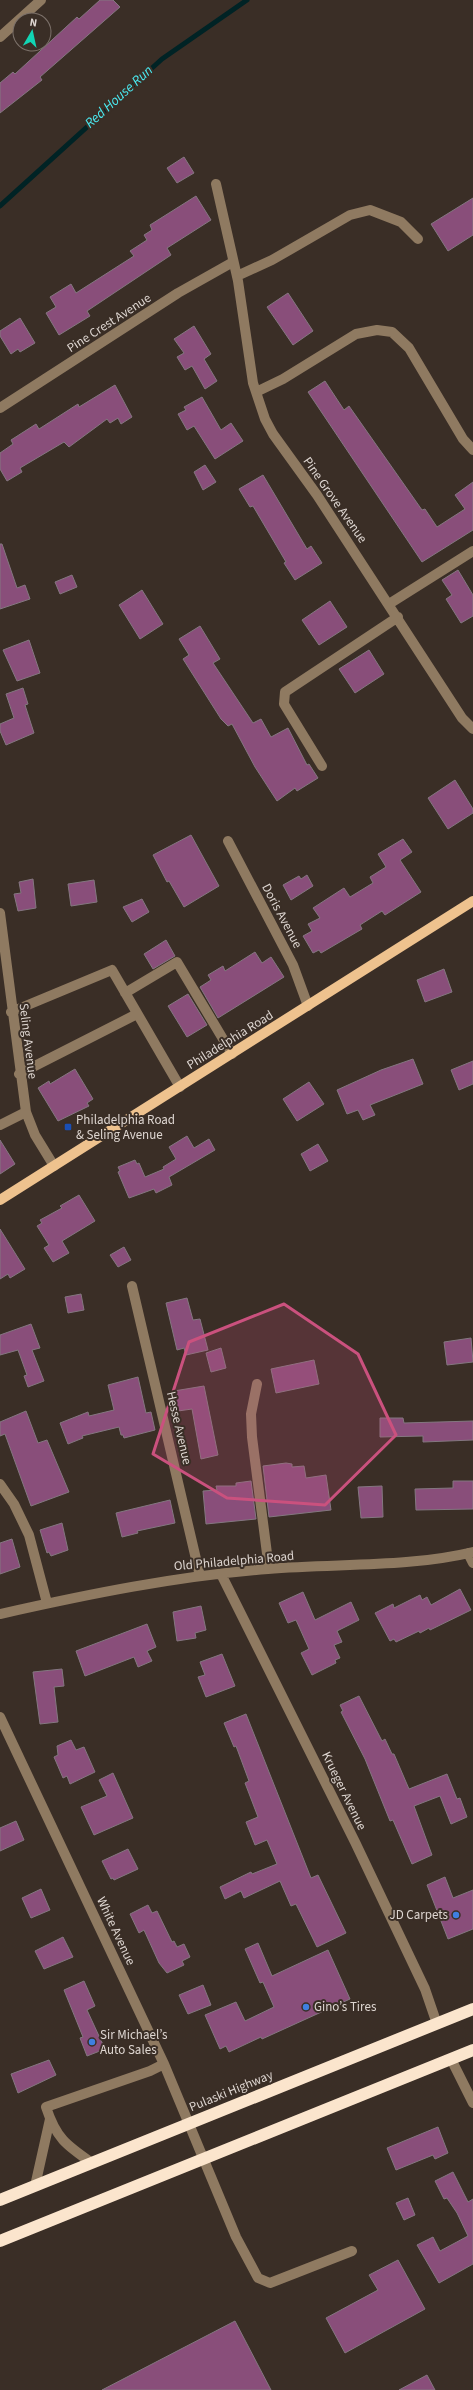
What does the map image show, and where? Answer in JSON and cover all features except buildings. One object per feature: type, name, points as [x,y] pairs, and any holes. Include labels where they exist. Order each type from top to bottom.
[{"type":"highway","name":"Pulaski Highway","points":[[0,2200],[473,2009]]},
{"type":"highway","points":[[0,2241],[473,2050]]},
{"type":"main road","name":"Philadelphia Road","points":[[0,1200],[473,901]]},
{"type":"street","points":[[0,36],[41,0]]},
{"type":"street","name":"Pine Grove Avenue","points":[[216,184],[237,276],[256,392],[259,405],[272,434],[317,495],[398,616],[462,718],[473,729]]},
{"type":"street","points":[[237,276],[272,260],[350,215],[370,210],[401,222],[418,239]]},
{"type":"street","name":"Pine Crest Avenue","points":[[0,408],[178,293],[233,262]]},
{"type":"street","points":[[256,392],[282,379],[356,334],[377,330],[392,332],[409,348],[463,439],[473,450]]},
{"type":"street","points":[[389,604],[473,551]]},
{"type":"street","points":[[322,766],[284,704],[285,692],[398,616]]},
{"type":"street","name":"Doris Avenue","points":[[228,842],[294,965],[308,1006]]},
{"type":"street","name":"Seling Avenue","points":[[0,913],[4,989],[11,1012],[19,1074],[26,1112],[35,1135],[54,1166]]},
{"type":"street","points":[[125,993],[177,962],[232,1054]]},
{"type":"street","points":[[11,1012],[112,970],[180,1087]]},
{"type":"street","points":[[19,1074],[137,1014]]},
{"type":"street","points":[[0,1125],[26,1112]]},
{"type":"street","name":"Hesse Avenue","points":[[132,1286],[200,1576]]},
{"type":"street","points":[[257,1384],[251,1414],[252,1437],[269,1569]]},
{"type":"street","points":[[0,1484],[14,1504],[29,1535],[47,1603]]},
{"type":"street","points":[[470,1552],[473,1563]]},
{"type":"street","name":"Old Philadelphia Road","points":[[0,1614],[117,1588],[200,1576],[269,1569],[374,1564],[470,1552]]},
{"type":"street","name":"Krueger Avenue","points":[[221,1574],[355,1842],[425,1989],[437,2024]]},
{"type":"street","name":"White Avenue","points":[[0,1717],[164,2064],[236,2237],[258,2278],[270,2283],[352,2250]]},
{"type":"street","points":[[451,2059],[473,2103]]},
{"type":"street","points":[[92,2163],[63,2142],[50,2120],[46,2107],[150,2071],[164,2064]]},
{"type":"street","points":[[35,2186],[50,2120]]},
{"type":"highlighted area","points":[[284,1304],[358,1354],[396,1435],[325,1505],[227,1498],[153,1454],[189,1342]]},
{"type":"waterway","name":"Red House Run","points":[[0,206],[162,59],[247,0]]},
{"type":"place","name":"Philadelphia Road & Seling Avenue","points":[[68,1127]]},
{"type":"place","name":"JD Carpets","points":[[456,1915]]},
{"type":"place","name":"Gino’s Tires","points":[[306,2007]]},
{"type":"place","name":"Sir Michael’s Auto Sales","points":[[92,2042]]}]
